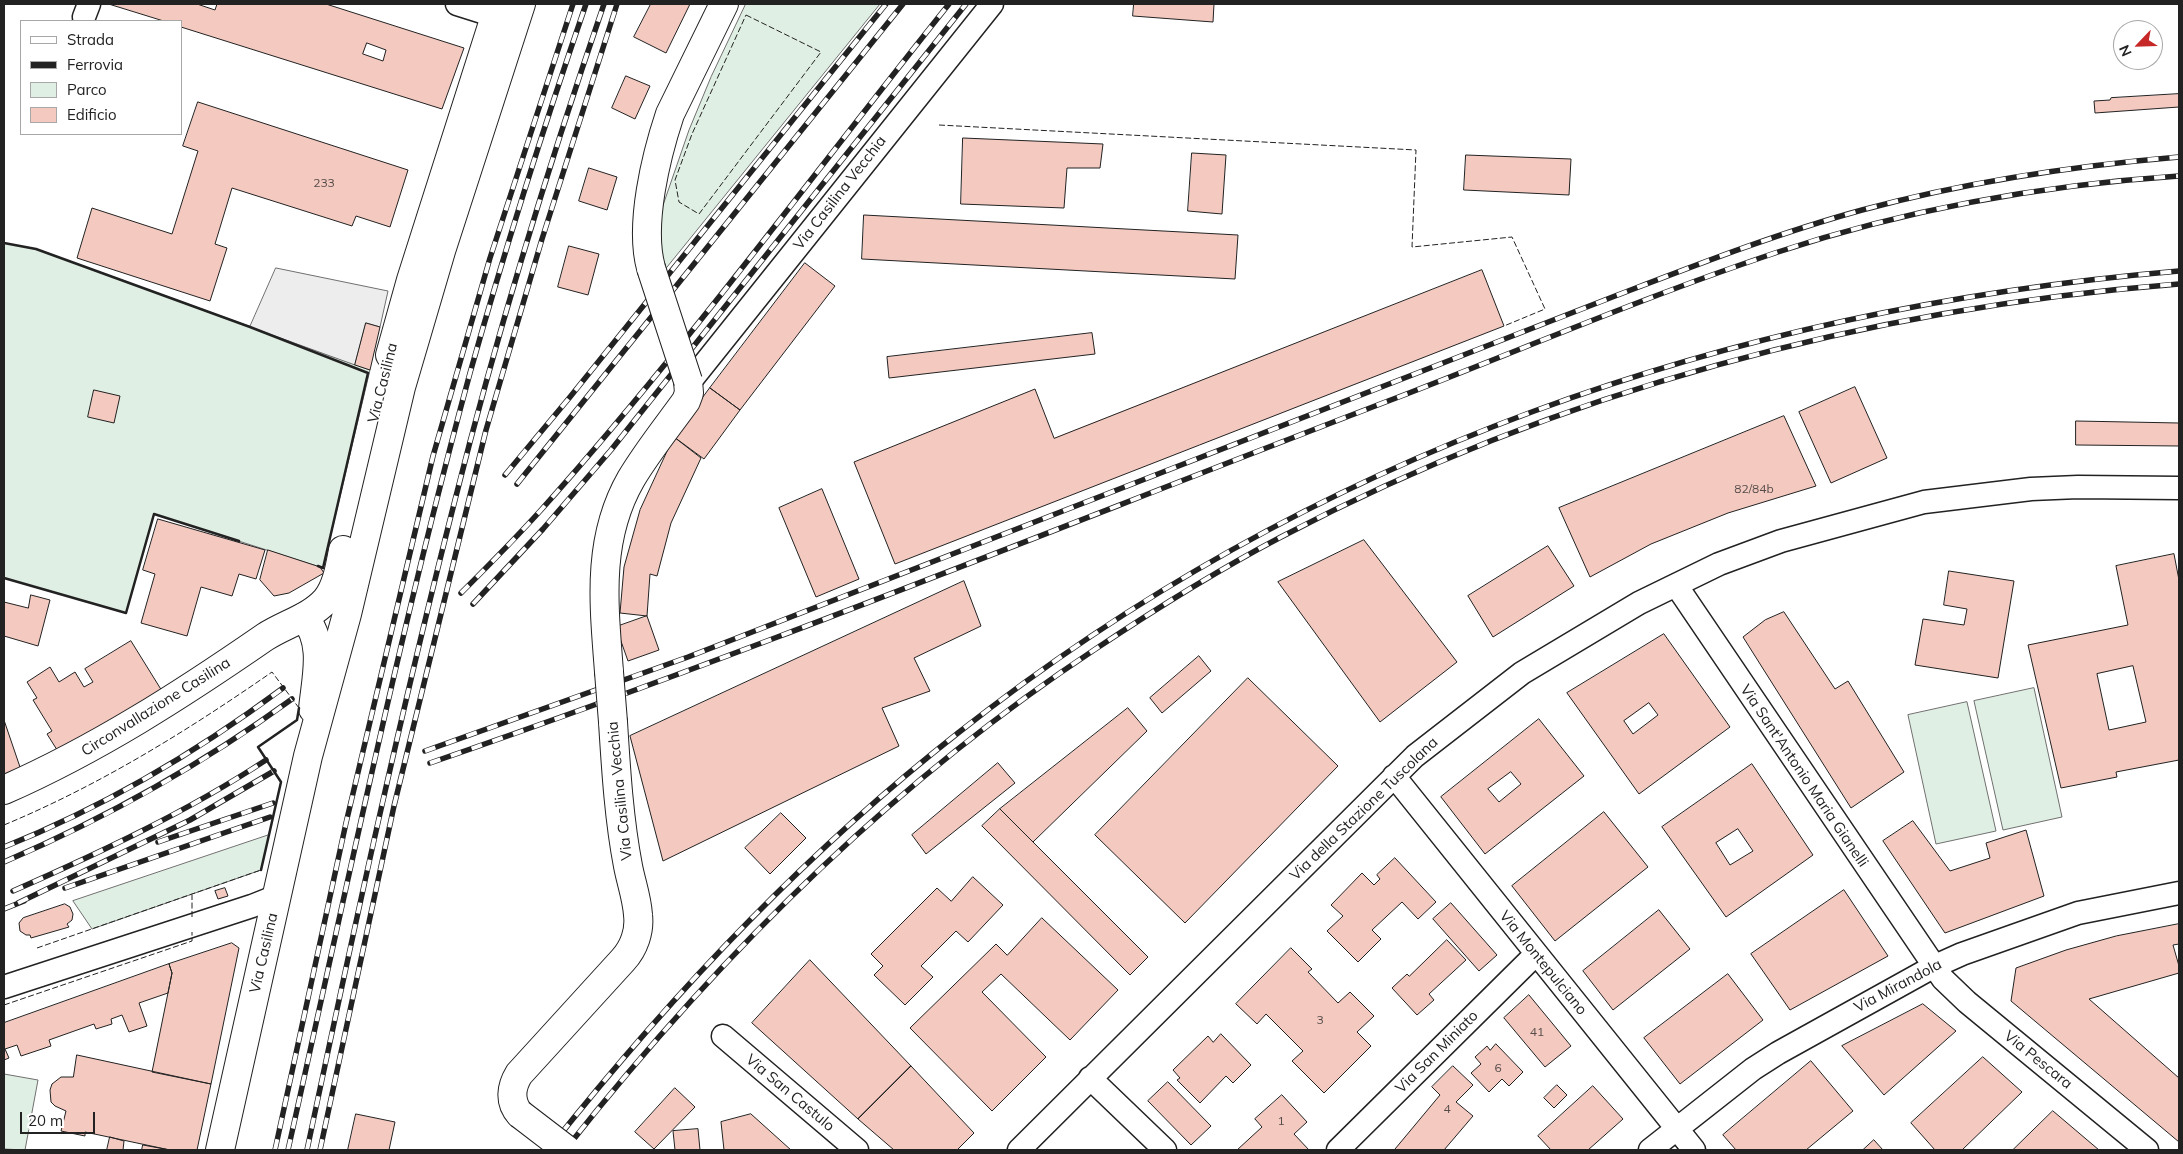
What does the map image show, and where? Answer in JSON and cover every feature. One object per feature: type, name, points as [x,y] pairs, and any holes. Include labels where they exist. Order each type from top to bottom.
[{"type":"main road","name":"Via Casilina","points":[[220,1150],[308,756],[347,614],[410,355],[441,251],[521,4]]},
{"type":"main road","points":[[689,382],[652,268],[647,247],[647,229],[660,149],[670,114],[724,4]]},
{"type":"main road","name":"Via Casilina","points":[[308,756],[319,654],[315,634],[304,616],[326,600],[335,582],[382,383],[408,289],[497,10]]},
{"type":"main road","name":"Via Casilina Vecchia","points":[[567,1150],[520,1114],[515,1108],[512,1097],[515,1081],[519,1074],[623,960],[636,938],[638,915],[628,866],[616,777],[603,599],[606,550],[621,502],[631,480],[686,401],[690,393],[689,382]]},
{"type":"main road","name":"Circonvallazione Casilina","points":[[4,790],[104,741],[170,701],[276,630],[304,616]]},
{"type":"street","points":[[457,4],[497,10]]},
{"type":"street","name":"Via Casilina Vecchia","points":[[689,382],[992,4]]},
{"type":"street","name":"Via della Stazione Tuscolana","points":[[1019,1150],[1394,776],[1438,737],[1522,673],[1639,603],[1719,564],[1781,541],[1924,502],[2031,489],[2078,487],[2179,488]]},
{"type":"street","name":"Via Sant'Antonio Maria Gianelli","points":[[1676,584],[1933,967]]},
{"type":"street","name":"Via Montepulciano","points":[[1394,776],[1694,1150]]},
{"type":"street","name":"Via Mirandola","points":[[1650,1150],[1753,1069],[1778,1053],[1933,967],[1962,954],[2078,913],[2179,893]]},
{"type":"street","points":[[4,987],[252,906],[277,896]]},
{"type":"street","name":"Via San Miniato","points":[[1338,1150],[1536,954]]},
{"type":"street","name":"Via Pescara","points":[[1933,967],[1967,1002],[2147,1150]]},
{"type":"street","name":"Via San Castulo","points":[[723,1036],[857,1150]]},
{"type":"street","points":[[1090,1078],[1165,1150]]},
{"type":"green space","points":[[746,4],[880,4],[663,272],[659,263],[661,211],[689,130],[711,77]]},
{"type":"green space","points":[[4,243],[36,249],[370,370],[323,568],[154,514],[126,613],[4,578]]},
{"type":"green space","points":[[2034,688],[2062,817],[2003,830],[1974,701]]},
{"type":"green space","points":[[1967,702],[1996,831],[1936,844],[1908,715]]},
{"type":"green space","points":[[269,835],[261,870],[92,929],[73,901]]},
{"type":"green space","points":[[4,1074],[38,1080],[25,1150],[4,1149]]},
{"type":"shaded area","points":[[276,268],[388,291],[380,327],[366,323],[355,365],[250,327]]},
{"type":"building","points":[[109,4],[197,4],[215,10],[217,4],[326,4],[464,48],[442,109],[182,27],[182,20],[161,20]],"holes":[[[367,43],[386,50],[383,61],[363,54]]]},
{"type":"building","points":[[651,4],[690,4],[666,53],[634,37]]},
{"type":"building","points":[[1134,4],[1214,4],[1213,22],[1133,16]]},
{"type":"building","points":[[626,76],[650,86],[635,119],[612,108]]},
{"type":"building","points":[[2179,94],[2179,107],[2095,113],[2094,101],[2110,100],[2111,98]]},
{"type":"building","points":[[198,102],[408,170],[390,227],[356,216],[352,226],[232,188],[215,244],[227,248],[210,301],[77,258],[92,208],[172,234],[198,151],[183,146]]},
{"type":"building","points":[[963,138],[1103,144],[1100,168],[1067,168],[1064,208],[961,204]]},
{"type":"building","points":[[1192,153],[1226,155],[1222,214],[1188,211]]},
{"type":"building","points":[[1466,155],[1571,159],[1569,195],[1464,190]]},
{"type":"building","points":[[589,168],[617,177],[607,210],[579,201]]},
{"type":"building","points":[[864,215],[1238,235],[1235,279],[862,259]]},
{"type":"building","points":[[569,246],[599,254],[588,295],[558,287]]},
{"type":"building","points":[[805,263],[835,286],[740,410],[710,388]]},
{"type":"building","points":[[1482,270],[1504,326],[895,564],[854,462],[1035,389],[1054,438]]},
{"type":"building","points":[[366,323],[380,327],[370,370],[355,365]]},
{"type":"building","points":[[1092,333],[1095,354],[889,378],[887,357]]},
{"type":"building","points":[[1855,387],[1887,458],[1831,483],[1799,412]]},
{"type":"building","points":[[710,388],[740,410],[704,459],[674,437]]},
{"type":"building","points":[[94,390],[120,396],[114,423],[88,417]]},
{"type":"building","points":[[1784,416],[1816,486],[1728,513],[1651,544],[1590,577],[1559,508]]},
{"type":"building","points":[[2076,421],[2179,423],[2179,446],[2076,445]]},
{"type":"building","points":[[674,437],[701,458],[671,523],[657,576],[650,574],[647,616],[620,613],[624,567],[640,510]]},
{"type":"building","points":[[822,489],[859,579],[816,597],[779,508]]},
{"type":"building","points":[[158,519],[265,550],[256,579],[239,574],[232,596],[201,587],[187,636],[141,623],[155,574],[143,570]]},
{"type":"building","points":[[1364,540],[1457,662],[1380,722],[1278,582]]},
{"type":"building","points":[[1548,546],[1574,586],[1493,637],[1468,596]]},
{"type":"building","points":[[268,550],[320,567],[324,573],[289,593],[274,596],[260,580]]},
{"type":"building","points":[[2174,554],[2179,580],[2179,760],[2116,772],[2117,777],[2061,788],[2028,645],[2128,625],[2116,566]],"holes":[[[2133,666],[2146,722],[2109,730],[2097,674]]]},
{"type":"building","points":[[1949,571],[2014,581],[1998,678],[1915,665],[1923,619],[1964,625],[1967,609],[1944,605]]},
{"type":"building","points":[[964,581],[981,626],[914,658],[930,691],[882,708],[899,746],[663,861],[630,736]]},
{"type":"building","points":[[31,595],[50,600],[38,646],[4,636],[4,602],[28,608]]},
{"type":"building","points":[[1784,612],[1835,689],[1848,681],[1904,772],[1851,808],[1743,637],[1765,620]]},
{"type":"building","points":[[647,616],[659,650],[628,661],[616,627]]},
{"type":"building","points":[[1664,634],[1730,727],[1639,794],[1567,693]],"holes":[[[1649,703],[1658,715],[1633,734],[1624,721]]]},
{"type":"building","points":[[131,641],[162,691],[59,753],[47,734],[52,731],[33,700],[37,698],[27,682],[50,667],[59,682],[75,672],[84,687],[93,682],[85,669]]},
{"type":"building","points":[[1199,656],[1211,671],[1162,713],[1150,698]]},
{"type":"building","points":[[1248,678],[1338,766],[1185,923],[1095,835]]},
{"type":"building","points":[[1128,708],[1147,731],[1033,842],[1000,809]]},
{"type":"building","points":[[1539,719],[1584,776],[1485,854],[1441,797]],"holes":[[[1511,772],[1521,784],[1499,802],[1488,789]]]},
{"type":"building","points":[[4,720],[21,770],[4,775]]},
{"type":"building","points":[[998,763],[1015,783],[926,854],[912,835]]},
{"type":"building","points":[[1752,764],[1813,855],[1726,917],[1662,827]],"holes":[[[1738,829],[1753,851],[1730,865],[1716,843]]]},
{"type":"building","points":[[1000,809],[1148,957],[1130,975],[982,826]]},
{"type":"building","points":[[1604,812],[1648,867],[1555,941],[1512,886]]},
{"type":"building","points":[[781,813],[806,838],[770,874],[745,848]]},
{"type":"building","points":[[1913,821],[1950,871],[1990,858],[1986,843],[2026,830],[2044,896],[1945,933],[1883,841]]},
{"type":"building","points":[[1395,858],[1436,902],[1418,919],[1402,902],[1372,930],[1381,939],[1358,962],[1327,931],[1343,916],[1331,905],[1362,873],[1374,885],[1380,879],[1377,875]]},
{"type":"building","points":[[973,877],[1003,905],[968,942],[956,931],[921,966],[933,977],[905,1005],[874,975],[883,966],[871,954],[937,888],[951,901]]},
{"type":"building","points":[[225,888],[228,896],[218,899],[215,891]]},
{"type":"building","points":[[1844,890],[1888,956],[1790,1010],[1751,954]]},
{"type":"building","points":[[1451,903],[1497,955],[1479,971],[1433,919]]},
{"type":"building","points":[[65,904],[70,907],[73,914],[72,920],[67,924],[69,927],[31,938],[30,935],[20,931],[19,923],[23,918]]},
{"type":"building","points":[[1659,910],[1690,949],[1613,1010],[1583,971]]},
{"type":"building","points":[[1042,918],[1118,990],[1070,1040],[1001,974],[982,992],[1046,1057],[992,1111],[910,1028],[996,944],[1007,955]]},
{"type":"building","points":[[2179,924],[2179,944],[2173,945],[2179,973],[2089,999],[2179,1078],[2179,1142],[2011,1001],[2016,968],[2066,950],[2116,936]]},
{"type":"building","points":[[1447,940],[1466,960],[1429,994],[1434,1000],[1417,1015],[1392,988],[1407,974],[1409,976]]},
{"type":"building","points":[[232,943],[239,948],[211,1084],[152,1072],[172,973],[169,964]]},
{"type":"building","points":[[1291,948],[1312,969],[1308,972],[1338,1003],[1350,992],[1374,1016],[1357,1032],[1371,1046],[1324,1093],[1292,1061],[1303,1051],[1266,1014],[1257,1024],[1236,1004]]},
{"type":"building","points":[[810,960],[911,1066],[858,1119],[752,1023]]},
{"type":"building","points":[[169,964],[172,973],[168,993],[139,1003],[147,1026],[129,1032],[122,1015],[111,1019],[112,1024],[96,1029],[94,1024],[49,1040],[51,1046],[21,1056],[17,1045],[5,1049],[9,1058],[4,1060],[4,1023]]},
{"type":"building","points":[[1728,974],[1763,1020],[1680,1084],[1644,1038]]},
{"type":"building","points":[[1529,995],[1571,1046],[1545,1067],[1504,1018]]},
{"type":"building","points":[[1923,1004],[1956,1031],[1884,1095],[1842,1046]]},
{"type":"building","points":[[1221,1034],[1251,1065],[1233,1083],[1226,1076],[1200,1103],[1177,1080],[1180,1078],[1173,1070],[1208,1036],[1213,1042]]},
{"type":"building","points":[[1496,1044],[1523,1072],[1509,1086],[1502,1079],[1489,1092],[1471,1073],[1481,1064],[1475,1057],[1487,1046],[1490,1050]]},
{"type":"building","points":[[77,1055],[211,1084],[197,1150],[170,1150],[85,1132],[85,1136],[61,1131],[66,1111],[51,1102],[50,1090],[52,1084],[61,1077],[73,1077]]},
{"type":"building","points":[[1983,1057],[2022,1092],[1962,1150],[1935,1150],[1911,1123]]},
{"type":"building","points":[[1811,1061],[1853,1111],[1806,1150],[1736,1150],[1723,1135]]},
{"type":"building","points":[[911,1066],[974,1133],[957,1150],[894,1150],[858,1119]]},
{"type":"building","points":[[1453,1066],[1473,1085],[1456,1102],[1473,1116],[1444,1150],[1396,1150],[1440,1095],[1432,1087]]},
{"type":"building","points":[[1168,1082],[1211,1126],[1191,1145],[1148,1101]]},
{"type":"building","points":[[1557,1085],[1567,1095],[1554,1108],[1544,1098]]},
{"type":"building","points":[[1593,1086],[1623,1119],[1588,1150],[1551,1150],[1538,1136]]},
{"type":"building","points":[[675,1088],[695,1107],[654,1149],[635,1132]]},
{"type":"building","points":[[1282,1095],[1307,1122],[1294,1134],[1309,1150],[1237,1150],[1262,1127],[1255,1119]]},
{"type":"building","points":[[2053,1111],[2099,1150],[2013,1150]]},
{"type":"building","points":[[356,1114],[395,1122],[389,1150],[348,1150]]},
{"type":"building","points":[[751,1114],[791,1150],[724,1150],[721,1122]]},
{"type":"building","points":[[698,1129],[700,1150],[675,1150],[673,1131]]},
{"type":"building","points":[[110,1137],[124,1141],[123,1150],[107,1150]]},
{"type":"building","points":[[1874,1140],[1883,1150],[1863,1150]]},
{"type":"building","points":[[143,1145],[170,1150],[142,1150]]},
{"type":"railway","points":[[275,1150],[346,823],[433,456],[490,258],[573,4]]},
{"type":"railway","points":[[288,1150],[374,761],[444,470],[511,234],[586,4]]},
{"type":"railway","points":[[307,1150],[396,743],[471,437],[524,250],[604,4]]},
{"type":"railway","points":[[320,1150],[394,806],[486,430],[542,239],[617,4]]},
{"type":"railway","points":[[505,475],[886,4]]},
{"type":"railway","points":[[517,484],[903,4]]},
{"type":"railway","points":[[461,593],[541,510],[647,387],[949,4]]},
{"type":"railway","points":[[473,604],[543,529],[611,450],[966,4]]},
{"type":"railway","points":[[425,751],[688,657],[1615,296],[1768,239],[1862,210],[1980,183],[2059,170],[2179,157]]},
{"type":"railway","points":[[430,763],[794,631],[1634,304],[1778,252],[1876,223],[1976,201],[2077,186],[2179,176]]},
{"type":"railway","points":[[548,1150],[641,1037],[690,983],[793,878],[901,779],[958,733],[1094,634],[1235,548],[1382,474],[1534,411],[1690,360],[1849,320],[2013,290],[2179,271]]},
{"type":"railway","points":[[565,1150],[622,1079],[682,1011],[810,879],[877,817],[947,758],[1019,702],[1094,650],[1209,577],[1281,537],[1386,485],[1494,440],[1604,400],[1717,365],[1831,336],[1946,313],[2062,296],[2179,284]]},
{"type":"railway","points":[[4,847],[114,796],[183,756],[283,688]]},
{"type":"railway","points":[[4,862],[80,827],[153,789],[223,746],[292,699]]},
{"type":"railway","points":[[13,891],[142,831],[205,797],[266,760]]},
{"type":"railway","points":[[18,903],[190,820],[274,771]]},
{"type":"railway","points":[[158,842],[273,803]]},
{"type":"railway","points":[[65,888],[270,817]]},
{"type":"railway","points":[[4,909],[24,901]]},
{"type":"fence","points":[[746,15],[821,52],[699,214],[679,202],[675,180],[692,134],[746,15]]},
{"type":"fence","points":[[939,125],[1416,150],[1412,247],[1512,237],[1545,309],[1504,326]]},
{"type":"fence","points":[[4,825],[109,775],[175,736],[272,672],[299,708]]},
{"type":"fence","points":[[37,948],[261,870]]},
{"type":"fence","points":[[192,895],[192,917]]},
{"type":"fence","points":[[4,1005],[192,941],[192,932]]},
{"type":"wall","points":[[4,243],[36,249],[250,327],[368,373],[323,568],[318,566]]},
{"type":"wall","points":[[4,578],[126,613],[154,514],[239,541]]},
{"type":"wall","points":[[261,870],[281,782],[258,747],[297,720],[299,708]]}]
